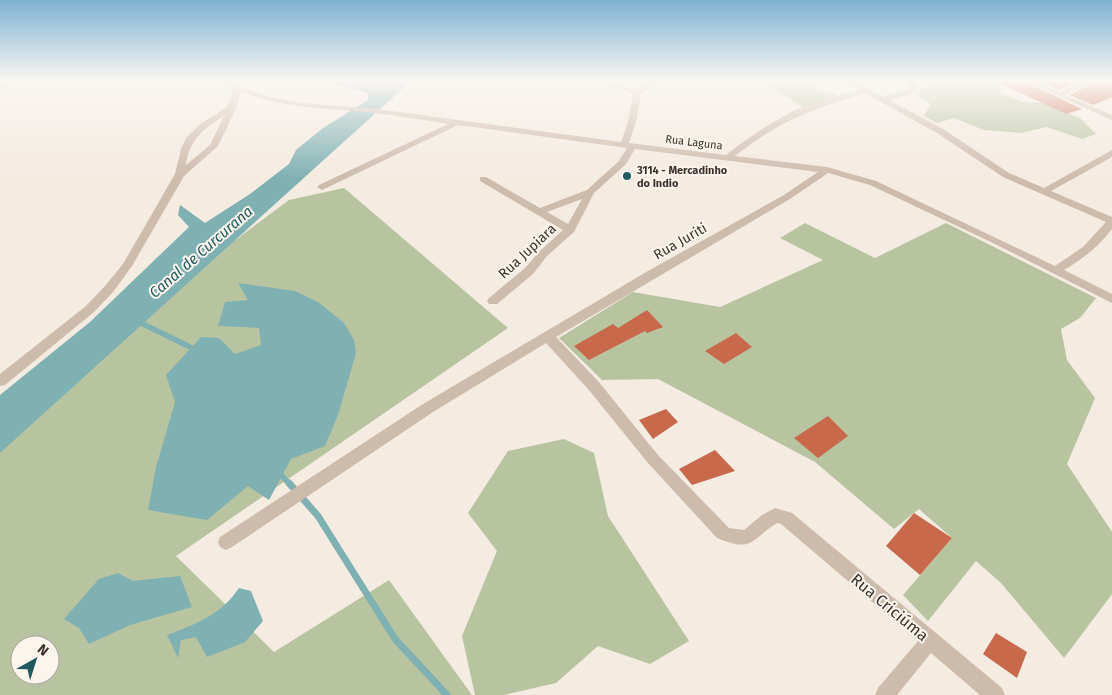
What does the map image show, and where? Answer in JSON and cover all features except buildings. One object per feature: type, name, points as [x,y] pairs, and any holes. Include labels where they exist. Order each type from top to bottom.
[{"type":"street","points":[[180,174],[182,150],[192,136],[206,122],[222,113]]},
{"type":"street","points":[[0,381],[90,309],[109,289],[127,266],[180,174],[214,146],[229,113]]},
{"type":"street","name":"Rua Laguna","points":[[397,113],[456,123],[827,170],[873,183],[1056,270],[1112,299]]},
{"type":"street","name":"Rua Jupiara","points":[[539,212],[590,192],[611,176],[623,162],[633,113]]},
{"type":"street","points":[[727,158],[763,132],[798,113]]},
{"type":"street","points":[[907,113],[940,131],[1006,176],[1112,222],[1091,247],[1076,259],[1056,270]]},
{"type":"street","points":[[322,187],[456,123]]},
{"type":"street","points":[[1042,192],[1112,153]]},
{"type":"street","name":"Rua Juriti","points":[[226,542],[428,408],[547,336],[787,197],[827,170]]},
{"type":"street","points":[[482,179],[570,230]]},
{"type":"street","name":"Rua Jupiara","points":[[493,301],[528,271],[543,254],[570,230],[590,192]]},
{"type":"street","name":"Rua Criciúma","points":[[547,336],[593,385],[653,459],[723,533],[736,540],[752,536],[775,515],[786,518],[995,695]]},
{"type":"street","points":[[885,695],[930,640]]},
{"type":"green space","points":[[925,113],[1068,113],[1080,118],[1096,134],[1082,139],[1047,127],[1021,133],[984,130],[954,118],[937,123],[924,116]]},
{"type":"green space","points":[[344,188],[508,328],[176,556],[274,652],[389,580],[472,695],[0,695],[0,451],[234,241],[289,200]]},
{"type":"green space","points":[[805,223],[875,258],[946,223],[1096,298],[1080,318],[1061,329],[1067,360],[1095,398],[1067,464],[1112,532],[1112,594],[1064,658],[1001,583],[976,561],[928,621],[903,595],[952,538],[919,509],[894,529],[815,462],[658,379],[602,380],[559,338],[633,292],[720,307],[823,260],[780,238]]},
{"type":"green space","points":[[564,439],[594,453],[608,516],[689,641],[650,664],[598,646],[556,683],[504,695],[475,695],[462,636],[497,551],[468,513],[508,451]]},
{"type":"water","name":"Canal de Curcurana","points":[[346,113],[375,113],[0,453],[0,395],[90,322],[189,227],[178,215],[180,205],[205,223],[250,194],[289,164],[296,150],[323,128]]},
{"type":"water","points":[[238,283],[295,291],[318,302],[344,323],[354,340],[356,353],[338,415],[325,446],[291,459],[269,500],[248,486],[207,520],[148,510],[156,467],[175,402],[166,375],[201,337],[219,338],[235,354],[261,345],[259,328],[218,326],[225,302],[248,300]]},
{"type":"water","points":[[118,573],[133,581],[180,576],[192,607],[130,625],[89,644],[79,628],[64,619],[99,579]]},
{"type":"water","points":[[239,588],[251,591],[263,621],[245,642],[207,657],[196,637],[181,640],[178,658],[167,635],[207,618],[224,605]]},
{"type":"waterway","points":[[139,322],[196,350]]},
{"type":"waterway","points":[[278,471],[290,485]]},
{"type":"waterway","points":[[289,483],[318,516],[395,639],[447,695]]},
{"type":"place","name":"3114 - Mercadinho do Indio","points":[[627,176]]}]
